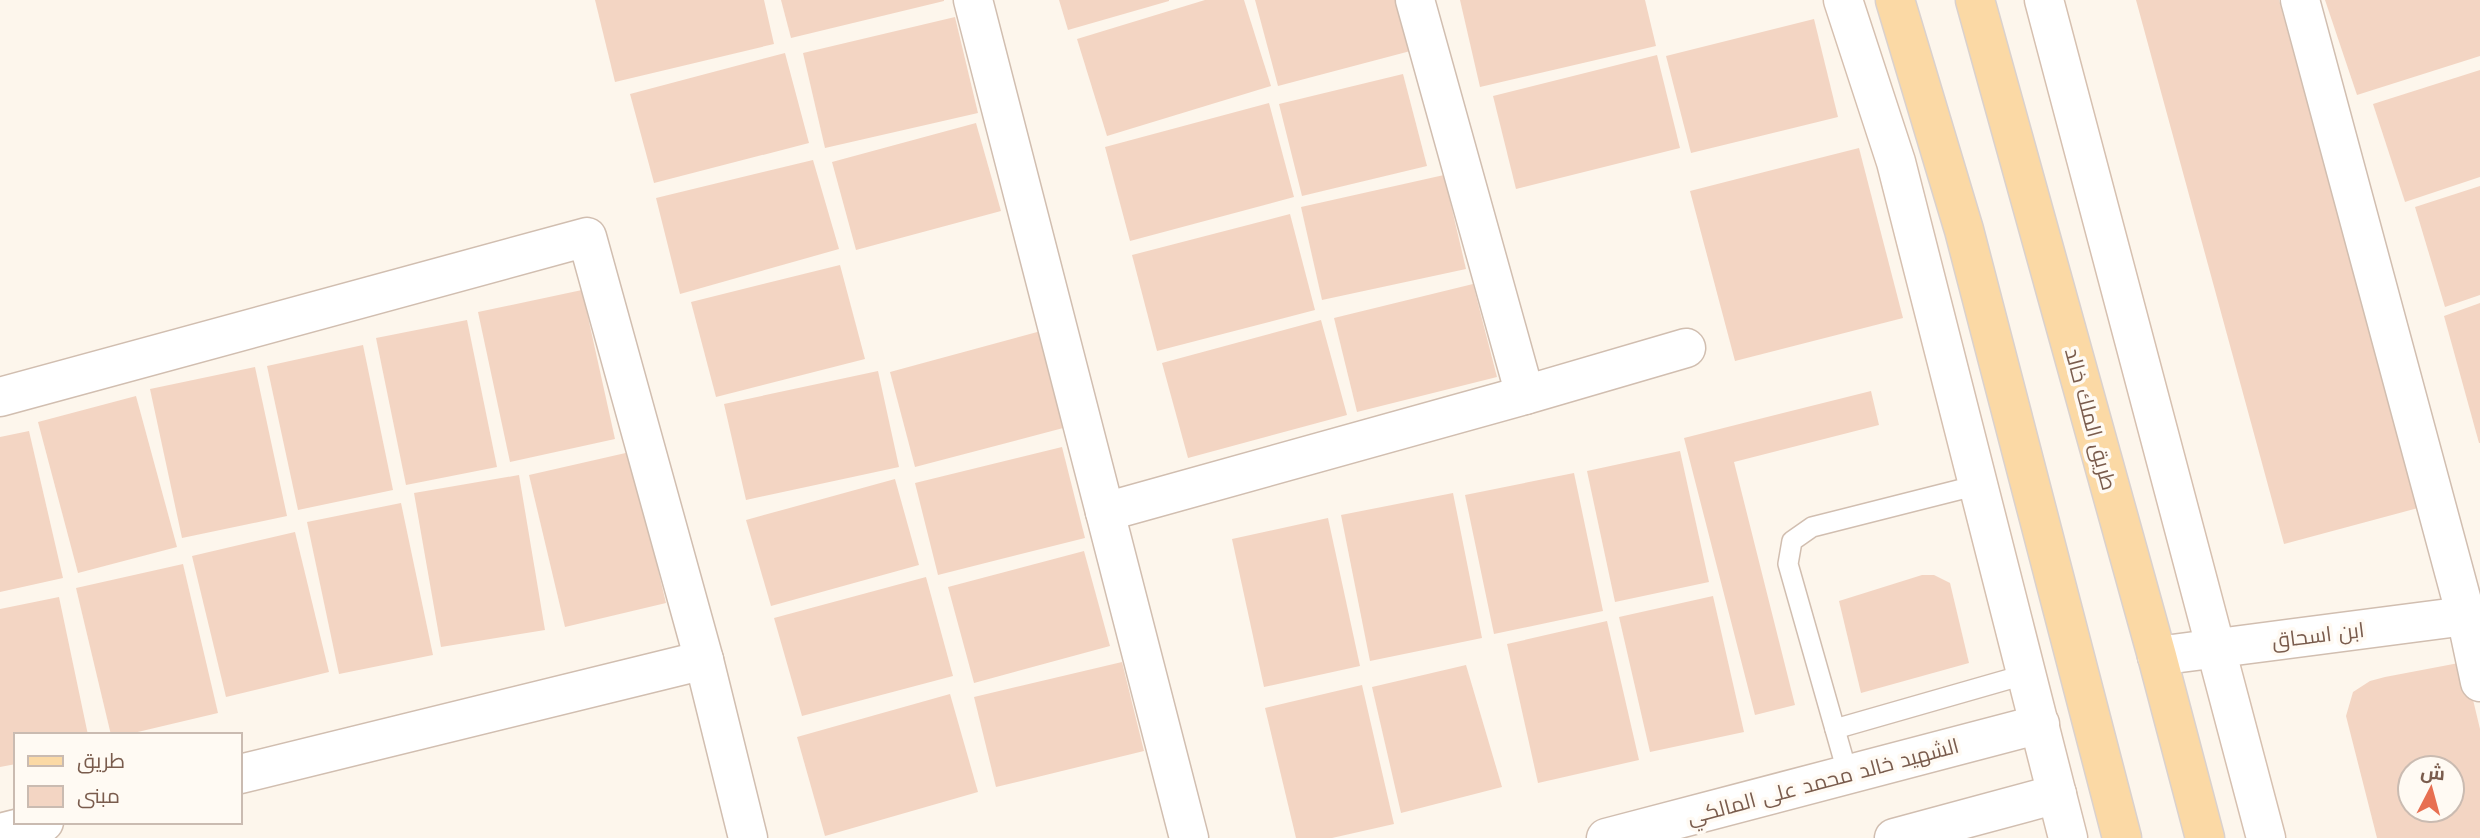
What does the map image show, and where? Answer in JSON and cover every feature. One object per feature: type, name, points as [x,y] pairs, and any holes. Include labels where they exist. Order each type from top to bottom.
[{"type":"main road","points":[[1895,0],[1967,244],[2122,838]]},
{"type":"main road","name":"طريق الملك خالد","points":[[1975,0],[2157,656],[2204,838]]},
{"type":"street","points":[[973,0],[1189,838]]},
{"type":"street","points":[[1415,0],[1525,395]]},
{"type":"street","points":[[1843,0],[1896,162],[2068,838]]},
{"type":"street","points":[[2044,0],[2266,838]]},
{"type":"street","points":[[2300,0],[2473,615],[2480,682]]},
{"type":"street","points":[[0,397],[587,237],[704,660],[748,838]]},
{"type":"street","points":[[1105,512],[1686,348]]},
{"type":"street","name":"ابن اسحاق","points":[[2157,656],[2473,615]]},
{"type":"street","points":[[242,774],[704,660]]},
{"type":"street","name":"الشهيد خالد محمد على المالكي","points":[[1606,838],[2040,724]]},
{"type":"street","points":[[1894,838],[2057,794]]},
{"type":"street","points":[[0,833],[36,824]]},
{"type":"lane","points":[[1848,775],[1788,564],[1792,541],[1812,527],[1979,485]]},
{"type":"lane","points":[[1835,729],[2027,674]]},
{"type":"building","points":[[595,0],[764,0],[774,44],[615,82]]},
{"type":"building","points":[[781,0],[944,0],[944,1],[791,38]]},
{"type":"building","points":[[1059,0],[1169,0],[1169,1],[1068,30]]},
{"type":"building","points":[[1205,0],[1244,0],[1271,86],[1107,136],[1077,39]]},
{"type":"building","points":[[1255,0],[1405,0],[1418,49],[1278,86]]},
{"type":"building","points":[[1460,0],[1645,0],[1656,46],[1480,87]]},
{"type":"building","points":[[2136,0],[2279,0],[2418,508],[2284,544]]},
{"type":"building","points":[[2325,0],[2480,0],[2480,56],[2357,95]]},
{"type":"building","points":[[955,17],[978,113],[825,148],[803,53]]},
{"type":"building","points":[[1814,19],[1838,117],[1691,153],[1666,56]]},
{"type":"building","points":[[785,53],[809,143],[654,183],[630,94]]},
{"type":"building","points":[[1657,55],[1680,148],[1516,189],[1493,96]]},
{"type":"building","points":[[2480,70],[2480,177],[2405,202],[2373,104]]},
{"type":"building","points":[[1403,74],[1427,166],[1302,196],[1279,104]]},
{"type":"building","points":[[1269,103],[1294,197],[1130,241],[1105,147]]},
{"type":"building","points":[[976,123],[1001,211],[856,250],[832,162]]},
{"type":"building","points":[[1859,148],[1903,318],[1735,361],[1690,191]]},
{"type":"building","points":[[813,160],[839,249],[680,294],[656,198]]},
{"type":"building","points":[[1444,175],[1466,269],[1322,300],[1301,207]]},
{"type":"building","points":[[2480,186],[2480,295],[2445,307],[2415,207]]},
{"type":"building","points":[[1290,214],[1315,310],[1157,351],[1132,255]]},
{"type":"building","points":[[840,265],[865,359],[716,397],[691,302]]},
{"type":"building","points":[[1473,284],[1497,377],[1357,412],[1334,318]]},
{"type":"building","points":[[582,290],[615,439],[510,462],[478,312]]},
{"type":"building","points":[[2480,303],[2480,443],[2479,443],[2444,316]]},
{"type":"building","points":[[467,320],[497,467],[406,485],[376,338]]},
{"type":"building","points":[[1321,320],[1347,415],[1188,458],[1162,363]]},
{"type":"building","points":[[1041,331],[1067,427],[915,467],[890,372]]},
{"type":"building","points":[[363,345],[393,490],[298,510],[267,366]]},
{"type":"building","points":[[255,367],[287,516],[182,538],[150,389]]},
{"type":"building","points":[[878,371],[899,467],[746,500],[724,404]]},
{"type":"building","points":[[1871,391],[1879,425],[1734,462],[1795,705],[1755,715],[1684,438]]},
{"type":"building","points":[[136,396],[177,547],[78,573],[38,422]]},
{"type":"building","points":[[29,431],[63,578],[0,592],[0,437]]},
{"type":"building","points":[[1062,447],[1085,538],[938,575],[915,483]]},
{"type":"building","points":[[1680,451],[1709,582],[1615,602],[1587,471]]},
{"type":"building","points":[[630,452],[666,603],[565,627],[529,475]]},
{"type":"building","points":[[1574,473],[1603,611],[1494,634],[1465,495]]},
{"type":"building","points":[[519,475],[545,630],[441,647],[414,493]]},
{"type":"building","points":[[895,479],[919,565],[771,606],[746,520]]},
{"type":"building","points":[[1453,493],[1482,638],[1370,661],[1341,515]]},
{"type":"building","points":[[401,503],[433,655],[339,674],[307,522]]},
{"type":"building","points":[[1328,518],[1360,666],[1264,687],[1232,539]]},
{"type":"building","points":[[295,532],[329,672],[226,697],[192,556]]},
{"type":"building","points":[[1084,551],[1110,646],[974,683],[948,587]]},
{"type":"building","points":[[183,564],[218,713],[133,733],[111,733],[76,588]]},
{"type":"building","points":[[1922,575],[1934,575],[1950,583],[1969,663],[1861,693],[1839,601]]},
{"type":"building","points":[[926,577],[953,676],[802,716],[774,618]]},
{"type":"building","points":[[1713,596],[1744,732],[1650,752],[1619,617]]},
{"type":"building","points":[[59,597],[88,733],[14,733],[14,764],[0,767],[0,609]]},
{"type":"building","points":[[1607,621],[1639,760],[1538,783],[1507,644]]},
{"type":"building","points":[[1122,662],[1144,751],[996,787],[974,697]]},
{"type":"building","points":[[2464,662],[2480,729],[2480,838],[2377,838],[2346,716],[2353,692],[2370,681]]},
{"type":"building","points":[[1466,665],[1502,787],[1401,813],[1372,687]]},
{"type":"building","points":[[1362,685],[1394,824],[1332,838],[1296,838],[1265,708]]},
{"type":"building","points":[[950,694],[978,792],[825,836],[797,737]]}]
